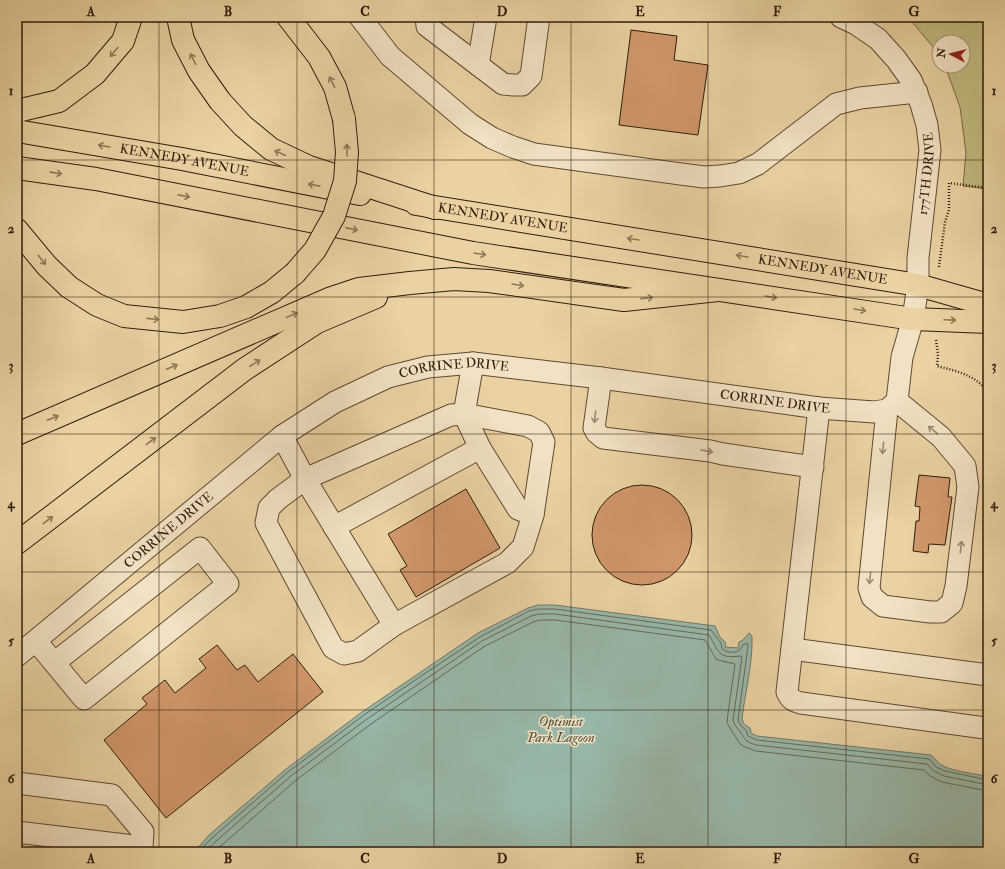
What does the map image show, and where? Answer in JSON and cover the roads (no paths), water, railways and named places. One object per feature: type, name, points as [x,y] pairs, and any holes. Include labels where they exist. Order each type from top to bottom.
[{"type":"main road","points":[[17,112],[59,101],[95,74],[123,41],[131,17]]},
{"type":"main road","points":[[178,17],[183,40],[199,71],[220,101],[243,126],[271,149],[309,167],[435,208]]},
{"type":"main road","points":[[17,230],[47,266],[69,287],[97,305],[124,316],[183,322],[220,316],[246,307],[272,292],[295,273],[315,250],[334,216],[345,181],[347,152],[344,119],[335,87],[319,57],[288,17]]},
{"type":"main road","name":"KENNEDY AVENUE","points":[[17,131],[189,161],[435,208],[918,285],[988,305]]},
{"type":"main road","points":[[17,168],[96,179],[473,253],[913,319],[988,322]]},
{"type":"main road","points":[[17,434],[329,299],[359,289],[454,279],[489,281],[624,300],[718,290]]},
{"type":"main road","points":[[17,543],[245,369],[317,322],[410,283]]},
{"type":"street","points":[[360,17],[390,56],[470,124],[492,138],[513,148],[534,154],[673,173],[704,177],[740,173],[758,164],[836,104],[860,98],[917,92]]},
{"type":"street","points":[[426,17],[426,26],[503,84],[513,85],[522,85],[531,76],[540,17]]},
{"type":"street","points":[[478,65],[486,17]]},
{"type":"street","name":"177TH DRIVE","points":[[841,17],[856,24],[878,39],[896,59],[911,80],[917,92],[927,125],[930,150],[918,258],[918,285],[913,319]]},
{"type":"street","points":[[892,405],[941,437],[965,466],[968,487],[956,586],[952,603],[941,612],[883,606],[872,597],[869,588],[892,405],[902,357],[913,319]]},
{"type":"street","points":[[473,363],[464,414],[480,448],[518,509],[533,515]]},
{"type":"street","name":"CORRINE DRIVE","points":[[17,656],[282,436],[335,402],[388,377],[428,367],[473,363],[601,378],[819,408],[874,412],[892,405]]},
{"type":"street","points":[[601,378],[594,428],[603,438],[710,451],[813,467]]},
{"type":"street","points":[[819,408],[787,692],[789,698],[794,701],[985,728],[988,727]]},
{"type":"street","points":[[464,414],[528,426],[539,432],[544,442],[533,515],[523,547],[507,563],[394,626],[358,651],[344,654],[332,648],[266,522],[269,508],[278,499],[305,479],[451,415],[464,414]]},
{"type":"street","points":[[282,436],[305,479],[394,626]]},
{"type":"street","points":[[334,527],[480,448]]},
{"type":"street","points":[[36,641],[54,663],[84,699],[228,584],[200,548],[54,663]]},
{"type":"street","points":[[792,650],[988,675]]},
{"type":"street","points":[[17,782],[112,794],[143,832],[142,847],[17,832]]},
{"type":"water","name":"Optimist Park Lagoon","points":[[538,605],[555,605],[715,626],[720,637],[726,643],[725,647],[738,648],[739,642],[749,633],[752,636],[752,646],[742,719],[744,724],[750,728],[751,733],[757,736],[931,755],[940,764],[950,769],[987,776],[988,852],[194,852],[209,835],[286,769],[362,712],[478,633],[528,608]]}]
